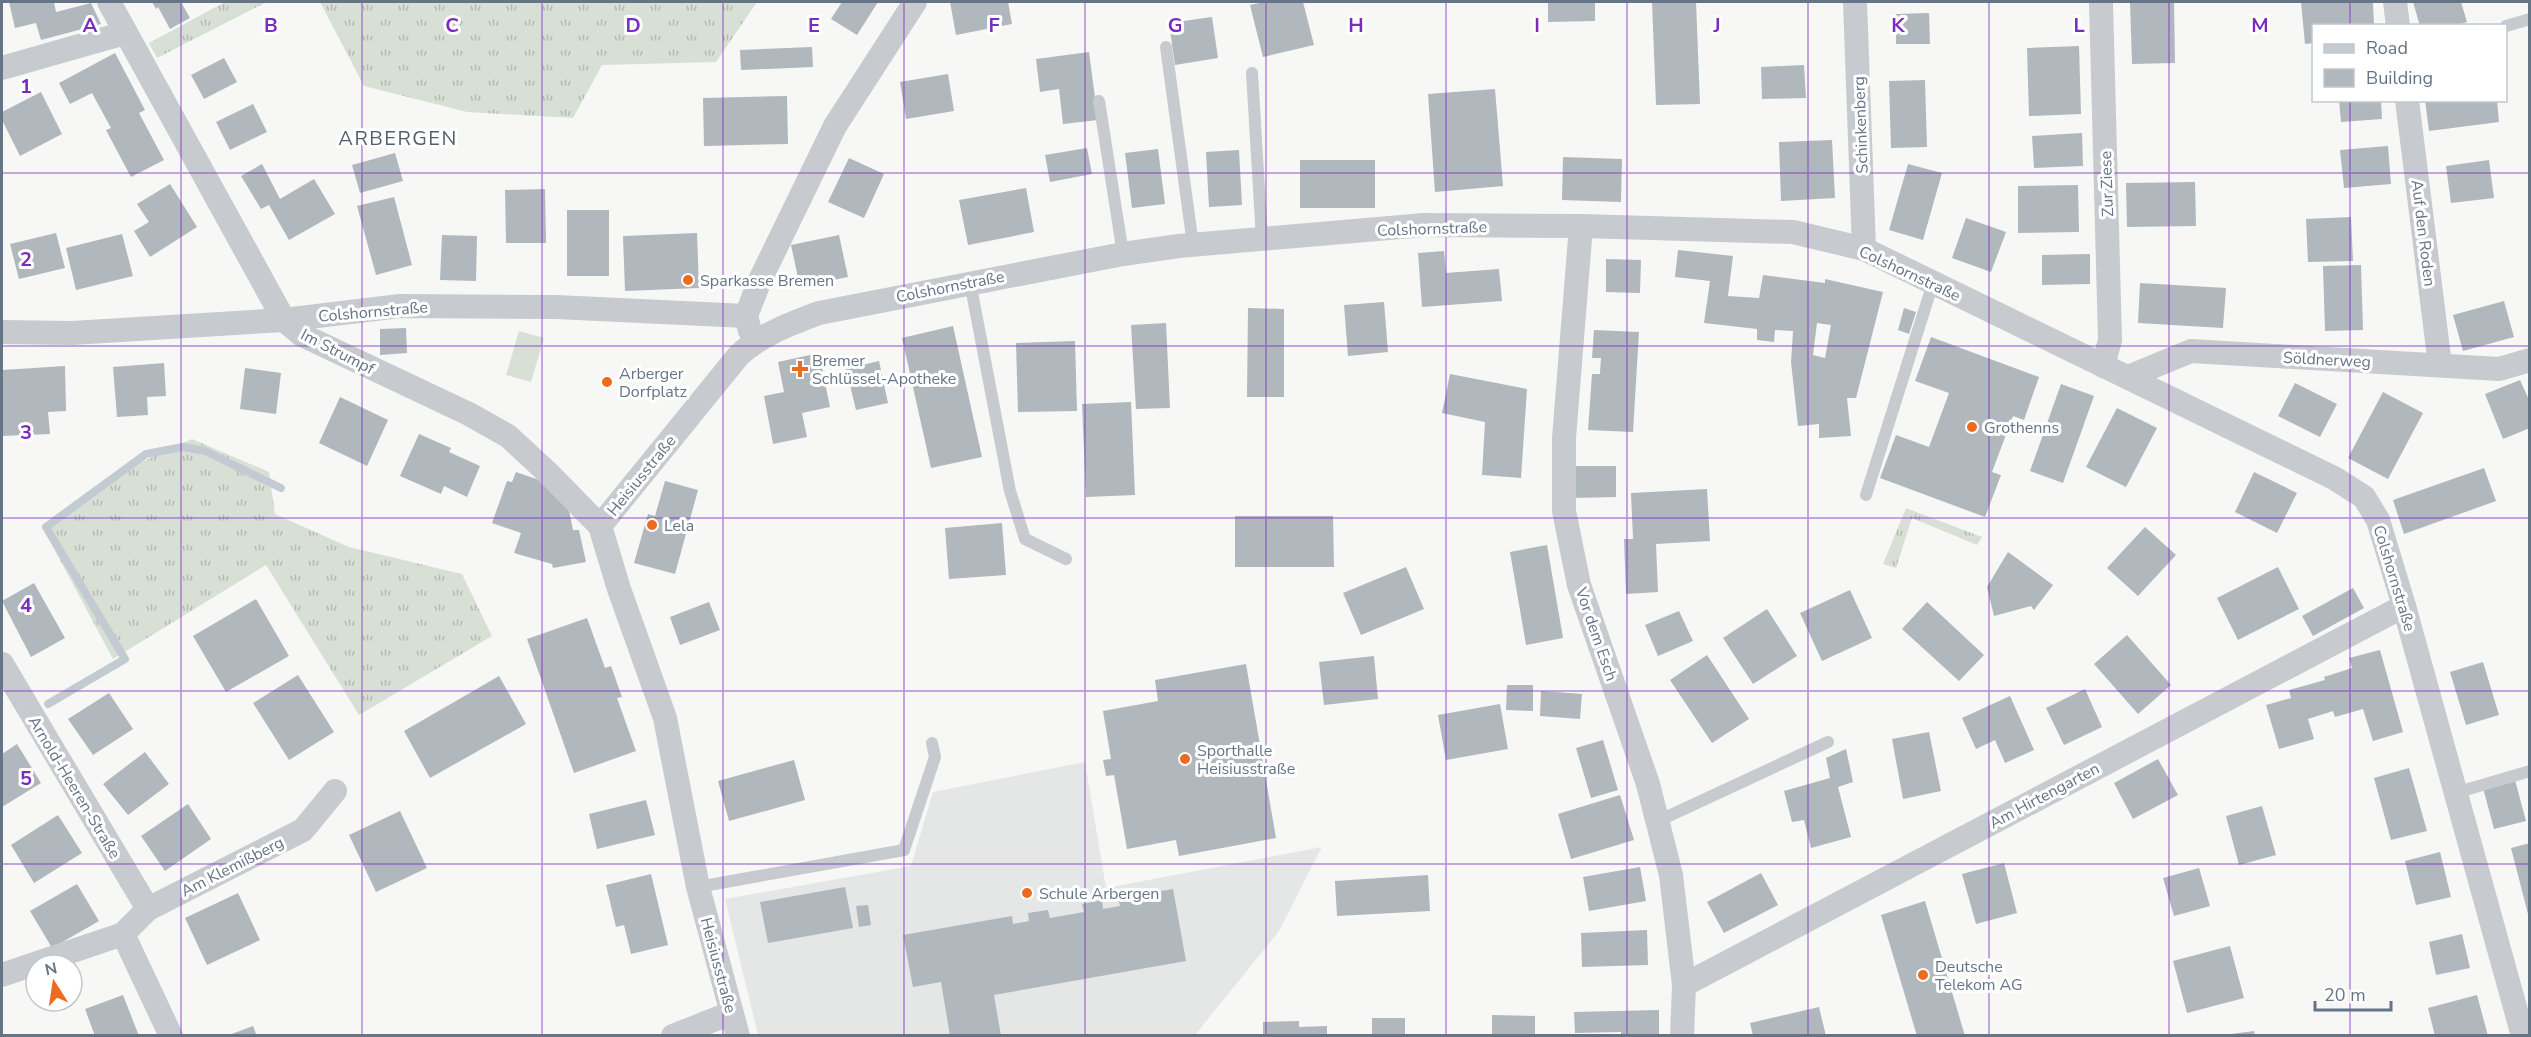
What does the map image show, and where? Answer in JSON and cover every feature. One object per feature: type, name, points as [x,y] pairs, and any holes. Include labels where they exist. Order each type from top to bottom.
[{"type":"street","name":"Im Strumpf","points":[[109,2],[284,320],[302,335],[469,414],[508,436],[600,526]]},
{"type":"street","points":[[753,342],[746,316],[835,126],[915,2]]},
{"type":"street","name":"Schinkenberg","points":[[1855,2],[1864,249]]},
{"type":"street","name":"Zur Ziese","points":[[2101,2],[2110,340],[2103,366]]},
{"type":"street","points":[[2395,2],[2398,24]]},
{"type":"street","points":[[2,68],[125,33]]},
{"type":"street","name":"Auf den Roden","points":[[2407,102],[2440,365]]},
{"type":"street","name":"Colshornstraße","points":[[753,342],[819,313],[1123,254],[1193,245],[1424,225],[1581,226],[1793,232],[1864,249],[2334,478],[2364,497],[2378,520],[2404,606],[2523,1035]]},
{"type":"street","name":"Vor dem Esch","points":[[1581,226],[1564,438],[1564,511],[1579,585],[1648,784],[1671,875],[1684,985],[1682,1035]]},
{"type":"street","name":"Colshornstraße","points":[[2,332],[72,333],[284,320],[400,306],[556,307],[746,316]]},
{"type":"street","name":"Heisiusstraße","points":[[735,1024],[698,887],[665,718],[619,589],[600,526],[690,413],[753,342]]},
{"type":"street","name":"Söldnerweg","points":[[2128,377],[2191,351],[2499,369],[2529,360]]},
{"type":"street","name":"Am Hirtengarten","points":[[1684,985],[2404,606]]},
{"type":"street","name":"Arnold-Heeren-Straße","points":[[2,664],[148,909]]},
{"type":"street","name":"Am Klemißberg","points":[[2,975],[123,934],[148,909],[303,830],[335,791]]},
{"type":"street","points":[[123,934],[171,1035]]},
{"type":"street","points":[[674,1035],[735,1024]]},
{"type":"lane","points":[[2507,25],[2529,19]]},
{"type":"lane","points":[[1166,47],[1193,245]]},
{"type":"lane","points":[[1252,73],[1262,239]]},
{"type":"lane","points":[[1099,101],[1123,254]]},
{"type":"lane","points":[[970,282],[1010,490],[1026,539],[1066,559]]},
{"type":"lane","points":[[1866,495],[1933,283]]},
{"type":"lane","points":[[1658,821],[1828,742]]},
{"type":"lane","points":[[698,887],[904,850],[935,757],[932,744]]},
{"type":"lane","points":[[2455,793],[2529,771]]},
{"type":"shaded area","name":"Schule Arbergen","points":[[1085,762],[1106,888],[1322,847],[1279,931],[1195,1035],[758,1035],[725,899],[911,866],[933,792]]},
{"type":"green space","points":[[225,2],[267,2],[157,58],[149,43]]},
{"type":"green space","points":[[320,2],[757,2],[716,62],[602,65],[573,118],[467,112],[364,86]]},
{"type":"green space","points":[[519,331],[544,338],[531,382],[506,375]]},
{"type":"green space","points":[[192,439],[269,472],[275,514],[349,547],[462,574],[492,636],[359,715],[266,565],[113,659],[45,532],[105,479]]},
{"type":"green space","points":[[1906,508],[1982,537],[1977,545],[1912,518],[1896,568],[1883,564]]},
{"type":"building","points":[[9,2],[54,2],[56,12],[91,3],[101,24],[41,40],[36,23],[15,28]]},
{"type":"building","points":[[152,2],[181,2],[190,18],[170,29],[158,7],[156,9]]},
{"type":"building","points":[[842,2],[878,2],[857,35],[831,19]]},
{"type":"building","points":[[950,2],[1008,2],[1012,24],[956,35]]},
{"type":"building","points":[[1264,2],[1303,2],[1314,45],[1263,57],[1250,5]]},
{"type":"building","points":[[1548,2],[1595,2],[1595,21],[1548,22]]},
{"type":"building","points":[[1652,2],[1696,2],[1700,104],[1656,105]]},
{"type":"building","points":[[2130,2],[2174,2],[2175,63],[2132,64]]},
{"type":"building","points":[[2301,2],[2373,2],[2374,24],[2312,24],[2312,43],[2305,44]]},
{"type":"building","points":[[2413,2],[2461,2],[2467,22],[2460,24],[2419,24]]},
{"type":"building","points":[[1929,13],[1930,44],[1896,44],[1896,14]]},
{"type":"building","points":[[1212,17],[1218,58],[1175,65],[1169,23]]},
{"type":"building","points":[[2079,46],[2081,114],[2029,116],[2027,48]]},
{"type":"building","points":[[812,47],[813,67],[741,70],[740,50]]},
{"type":"building","points":[[1089,52],[1098,120],[1063,124],[1059,89],[1040,92],[1036,59]]},
{"type":"building","points":[[115,53],[145,110],[139,113],[164,160],[131,177],[106,130],[111,128],[92,93],[70,104],[59,83]]},
{"type":"building","points":[[224,58],[237,82],[204,99],[191,75]]},
{"type":"building","points":[[1804,65],[1806,98],[1762,99],[1761,67]]},
{"type":"building","points":[[948,74],[954,111],[906,119],[900,82]]},
{"type":"building","points":[[1925,80],[1927,147],[1891,148],[1889,81]]},
{"type":"building","points":[[1495,89],[1503,186],[1435,192],[1428,94]]},
{"type":"building","points":[[41,92],[62,134],[20,156],[2,120],[2,112]]},
{"type":"building","points":[[787,96],[788,144],[704,146],[703,98]]},
{"type":"building","points":[[2339,102],[2381,102],[2382,119],[2341,122]]},
{"type":"building","points":[[2425,102],[2497,102],[2499,122],[2429,131]]},
{"type":"building","points":[[253,104],[267,132],[230,150],[216,122]]},
{"type":"building","points":[[2082,133],[2083,166],[2034,168],[2032,136]]},
{"type":"building","points":[[1832,140],[1835,198],[1781,201],[1779,142]]},
{"type":"building","points":[[2388,146],[2391,184],[2344,188],[2340,150]]},
{"type":"building","points":[[1087,148],[1092,174],[1050,182],[1045,155]]},
{"type":"building","points":[[1158,149],[1165,204],[1132,208],[1125,153]]},
{"type":"building","points":[[1239,150],[1242,205],[1209,207],[1206,152]]},
{"type":"building","points":[[395,153],[403,181],[360,193],[352,165]]},
{"type":"building","points":[[1563,157],[1622,159],[1621,202],[1562,200]]},
{"type":"building","points":[[849,158],[884,174],[864,218],[828,202]]},
{"type":"building","points":[[1300,160],[1375,160],[1375,208],[1300,208]]},
{"type":"building","points":[[2489,160],[2494,198],[2451,203],[2446,166]]},
{"type":"building","points":[[262,164],[280,199],[314,179],[335,214],[289,240],[269,205],[261,209],[241,176]]},
{"type":"building","points":[[1908,164],[1942,173],[1923,240],[1889,230]]},
{"type":"building","points":[[2195,182],[2196,226],[2127,227],[2126,183]]},
{"type":"building","points":[[170,184],[197,227],[150,257],[134,231],[149,222],[137,204]]},
{"type":"building","points":[[2078,185],[2079,232],[2018,233],[2018,186]]},
{"type":"building","points":[[1026,188],[1034,232],[968,245],[959,200]]},
{"type":"building","points":[[545,189],[546,243],[506,243],[505,190]]},
{"type":"building","points":[[394,197],[412,265],[376,275],[357,206]]},
{"type":"building","points":[[567,210],[609,210],[609,276],[567,276]]},
{"type":"building","points":[[2351,217],[2353,261],[2308,262],[2306,219]]},
{"type":"building","points":[[1966,218],[2006,232],[1991,272],[1952,258]]},
{"type":"building","points":[[56,233],[65,268],[19,279],[10,244]]},
{"type":"building","points":[[697,233],[699,288],[625,291],[623,236]]},
{"type":"building","points":[[122,234],[133,276],[76,290],[66,248]]},
{"type":"building","points":[[442,235],[477,236],[476,281],[440,280]]},
{"type":"building","points":[[839,235],[848,277],[800,287],[791,245]]},
{"type":"building","points":[[1678,250],[1733,256],[1728,296],[1759,298],[1763,275],[1825,283],[1825,279],[1883,292],[1856,398],[1847,398],[1851,436],[1819,438],[1819,424],[1798,426],[1791,362],[1793,331],[1775,330],[1774,342],[1757,340],[1757,329],[1704,323],[1710,281],[1675,277]],"holes":[[[1817,323],[1831,325],[1825,358],[1813,355]]]},
{"type":"building","points":[[1444,251],[1446,273],[1499,269],[1502,301],[1422,307],[1418,253]]},
{"type":"building","points":[[2090,254],[2090,284],[2042,285],[2042,255]]},
{"type":"building","points":[[1606,259],[1641,260],[1640,293],[1606,292]]},
{"type":"building","points":[[2361,265],[2363,330],[2325,331],[2323,266]]},
{"type":"building","points":[[2140,283],[2226,288],[2223,328],[2138,323]]},
{"type":"building","points":[[2504,301],[2514,337],[2463,351],[2453,315]]},
{"type":"building","points":[[1384,302],[1388,352],[1348,356],[1344,305]]},
{"type":"building","points":[[1248,308],[1284,309],[1284,397],[1247,397]]},
{"type":"building","points":[[1904,308],[1916,312],[1909,334],[1898,330]]},
{"type":"building","points":[[1166,323],[1170,408],[1136,409],[1131,325]]},
{"type":"building","points":[[953,326],[982,457],[931,468],[902,338]]},
{"type":"building","points":[[406,328],[407,353],[380,355],[380,329]]},
{"type":"building","points":[[1594,330],[1639,332],[1633,432],[1588,430],[1592,374],[1600,374],[1601,358],[1592,358]]},
{"type":"building","name":"Grothenns","points":[[1931,337],[2039,377],[2024,420],[2013,416],[1992,472],[2001,475],[1985,517],[1880,478],[1896,435],[1929,447],[1949,393],[1915,381]]},
{"type":"building","points":[[1075,341],[1077,411],[1018,412],[1016,343]]},
{"type":"building","points":[[819,353],[830,407],[802,413],[807,437],[773,444],[764,396],[784,392],[778,362]]},
{"type":"building","points":[[879,361],[888,403],[856,410],[846,369]]},
{"type":"building","points":[[164,363],[166,396],[147,397],[148,415],[117,417],[113,367]]},
{"type":"building","points":[[65,366],[66,411],[48,412],[50,434],[2,436],[2,370]]},
{"type":"building","points":[[245,368],[281,373],[276,414],[240,409]]},
{"type":"building","points":[[1450,374],[1527,389],[1521,478],[1482,475],[1485,422],[1442,413]]},
{"type":"building","points":[[2520,380],[2530,402],[2530,428],[2503,439],[2485,394]]},
{"type":"building","points":[[2295,383],[2337,404],[2320,437],[2278,416]]},
{"type":"building","points":[[2061,384],[2094,396],[2063,483],[2030,471]]},
{"type":"building","points":[[2383,392],[2423,413],[2388,479],[2348,458]]},
{"type":"building","points":[[340,397],[388,420],[367,466],[319,443]]},
{"type":"building","points":[[1131,402],[1135,495],[1086,497],[1082,404]]},
{"type":"building","points":[[2117,408],[2157,428],[2126,487],[2086,467]]},
{"type":"building","points":[[419,434],[451,448],[449,452],[480,466],[467,497],[444,486],[441,494],[400,476]]},
{"type":"building","points":[[1572,466],[1616,466],[1616,497],[1572,498]]},
{"type":"building","points":[[2484,468],[2496,501],[2404,534],[2393,500]]},
{"type":"building","points":[[516,472],[542,481],[569,510],[573,530],[579,530],[586,562],[553,568],[552,564],[514,553],[521,533],[492,523],[507,481],[512,482]]},
{"type":"building","points":[[2254,472],[2297,493],[2277,533],[2235,512]]},
{"type":"building","points":[[665,481],[698,490],[675,574],[634,563],[648,514],[655,516]]},
{"type":"building","points":[[1707,489],[1710,541],[1656,544],[1658,592],[1626,594],[1624,539],[1633,539],[1631,493]]},
{"type":"building","points":[[1235,516],[1333,516],[1334,567],[1235,567]]},
{"type":"building","points":[[1002,523],[1006,575],[949,579],[945,528]]},
{"type":"building","points":[[2145,527],[2176,555],[2138,596],[2107,568]]},
{"type":"building","points":[[1547,545],[1563,638],[1526,645],[1510,552]]},
{"type":"building","points":[[2008,552],[2053,585],[2034,610],[2031,606],[1994,616],[1987,587]]},
{"type":"building","points":[[1406,567],[1424,609],[1361,635],[1343,593]]},
{"type":"building","points":[[2278,567],[2299,609],[2238,640],[2217,598]]},
{"type":"building","points":[[34,583],[65,638],[31,657],[2,601]]},
{"type":"building","points":[[2353,588],[2364,608],[2313,636],[2302,616]]},
{"type":"building","points":[[1850,590],[1872,638],[1822,661],[1800,613]]},
{"type":"building","points":[[256,599],[289,656],[226,692],[193,636]]},
{"type":"building","points":[[709,602],[720,630],[680,645],[670,617]]},
{"type":"building","points":[[1927,602],[1984,655],[1959,681],[1902,629]]},
{"type":"building","points":[[1767,609],[1797,656],[1753,684],[1723,638]]},
{"type":"building","points":[[1679,611],[1693,641],[1658,656],[1645,625]]},
{"type":"building","points":[[587,618],[605,668],[611,666],[622,697],[617,698],[636,751],[574,773],[527,639]]},
{"type":"building","points":[[2127,635],[2171,685],[2138,714],[2094,664]]},
{"type":"building","points":[[2380,650],[2403,732],[2373,741],[2363,709],[2335,717],[2333,711],[2308,719],[2314,739],[2279,749],[2266,705],[2291,698],[2289,690],[2325,680],[2324,677],[2352,668],[2349,658]]},
{"type":"building","points":[[1707,655],[1749,719],[1712,743],[1670,680]]},
{"type":"building","points":[[1374,656],[1378,699],[1324,705],[1319,662]]},
{"type":"building","points":[[2483,662],[2499,715],[2466,725],[2450,672]]},
{"type":"building","name":"Sporthalle Heisiusstraße","points":[[1246,664],[1276,838],[1179,856],[1176,840],[1127,849],[1114,775],[1106,776],[1103,760],[1111,759],[1103,711],[1158,701],[1155,680]]},
{"type":"building","points":[[298,675],[334,732],[289,760],[253,703]]},
{"type":"building","points":[[499,676],[526,724],[430,778],[404,731]]},
{"type":"building","points":[[1507,685],[1533,685],[1533,711],[1506,710]]},
{"type":"building","points":[[2085,689],[2102,727],[2064,745],[2046,708]]},
{"type":"building","points":[[1541,691],[1582,694],[1580,719],[1540,716]]},
{"type":"building","points":[[109,693],[133,729],[93,755],[68,719]]},
{"type":"building","points":[[2010,696],[2034,750],[2005,763],[1995,740],[1976,749],[1962,718]]},
{"type":"building","points":[[1500,704],[1508,749],[1446,760],[1438,715]]},
{"type":"building","points":[[1929,732],[1941,791],[1903,799],[1892,739]]},
{"type":"building","points":[[1603,740],[1618,790],[1591,798],[1576,748]]},
{"type":"building","points":[[17,744],[41,783],[2,807],[2,754]]},
{"type":"building","points":[[1846,749],[1853,782],[1838,787],[1851,837],[1811,848],[1804,820],[1792,822],[1784,791],[1830,778],[1826,758]]},
{"type":"building","points":[[145,752],[169,784],[128,815],[103,784]]},
{"type":"building","points":[[2158,759],[2178,795],[2133,819],[2114,783]]},
{"type":"building","points":[[794,760],[805,800],[729,821],[718,781]]},
{"type":"building","points":[[2409,768],[2427,831],[2391,840],[2374,778]]},
{"type":"building","points":[[2515,780],[2526,821],[2494,829],[2483,788]]},
{"type":"building","points":[[1620,795],[1634,840],[1571,859],[1558,814]]},
{"type":"building","points":[[646,800],[655,835],[597,849],[589,814]]},
{"type":"building","points":[[188,804],[211,839],[165,871],[141,836]]},
{"type":"building","points":[[2262,806],[2276,855],[2239,865],[2226,816]]},
{"type":"building","points":[[400,811],[427,868],[376,892],[349,835]]},
{"type":"building","points":[[58,815],[82,853],[34,883],[11,845]]},
{"type":"building","points":[[2530,843],[2530,918],[2529,918],[2511,848]]},
{"type":"building","points":[[2440,852],[2451,897],[2416,905],[2405,861]]},
{"type":"building","points":[[2004,863],[2017,913],[1976,924],[1962,874]]},
{"type":"building","points":[[1640,867],[1646,901],[1589,911],[1583,877]]},
{"type":"building","points":[[2199,868],[2210,906],[2174,916],[2163,878]]},
{"type":"building","points":[[1761,873],[1778,905],[1724,933],[1707,902]]},
{"type":"building","points":[[651,874],[668,945],[631,954],[624,925],[616,927],[606,885]]},
{"type":"building","points":[[1428,875],[1430,911],[1337,916],[1335,881]]},
{"type":"building","points":[[77,884],[99,921],[52,948],[30,911]]},
{"type":"building","points":[[845,887],[853,928],[768,943],[760,902]]},
{"type":"building","points":[[1173,889],[1186,961],[994,995],[1001,1036],[950,1036],[941,982],[913,987],[903,935],[1012,916],[1013,924],[1029,921],[1028,913],[1048,910],[1050,918],[1084,912],[1082,904],[1102,900],[1103,909],[1120,906],[1118,898]]},
{"type":"building","points":[[238,893],[260,940],[207,965],[185,918]]},
{"type":"building","name":"Deutsche Telekom AG","points":[[1925,901],[1965,1036],[1917,1036],[1881,915]]},
{"type":"building","points":[[868,905],[871,925],[859,927],[856,906]]},
{"type":"building","points":[[1647,930],[1648,965],[1582,967],[1581,933]]},
{"type":"building","points":[[2462,934],[2470,968],[2436,975],[2429,942]]},
{"type":"building","points":[[2230,946],[2244,998],[2187,1013],[2173,961]]},
{"type":"building","points":[[123,995],[139,1036],[95,1036],[85,1009]]},
{"type":"building","points":[[2477,995],[2488,1036],[2435,1036],[2428,1008]]},
{"type":"building","points":[[1819,1007],[1826,1036],[1753,1036],[1750,1023]]},
{"type":"building","points":[[1659,1010],[1659,1036],[1621,1036],[1621,1032],[1575,1033],[1574,1012]]},
{"type":"building","points":[[1492,1015],[1535,1016],[1535,1036],[1492,1036]]},
{"type":"building","points":[[1372,1018],[1405,1018],[1405,1036],[1372,1036]]},
{"type":"building","points":[[1299,1021],[1299,1027],[1327,1026],[1327,1036],[1263,1036],[1263,1022]]},
{"type":"building","points":[[253,1026],[257,1036],[229,1036],[229,1035]]},
{"type":"building","points":[[2254,1031],[2255,1036],[2231,1036],[2231,1034]]},
{"type":"waterway","points":[[48,704],[125,659],[46,527],[146,454],[183,447],[205,451],[281,488]]},
{"type":"place","name":"Sparkasse Bremen","points":[[688,280]]},
{"type":"place","name":"Bremer Schlüssel-Apotheke","points":[[800,369]]},
{"type":"place","name":"Arberger Dorfplatz","points":[[607,382]]},
{"type":"place","name":"Grothenns","points":[[1972,427]]},
{"type":"place","name":"Lela","points":[[652,525]]},
{"type":"place","name":"Sporthalle Heisiusstraße","points":[[1185,759]]},
{"type":"place","name":"Schule Arbergen","points":[[1027,893]]},
{"type":"place","name":"Deutsche Telekom AG","points":[[1923,975]]},
{"type":"district","name":"ARBERGEN","points":[[398,138]]}]
